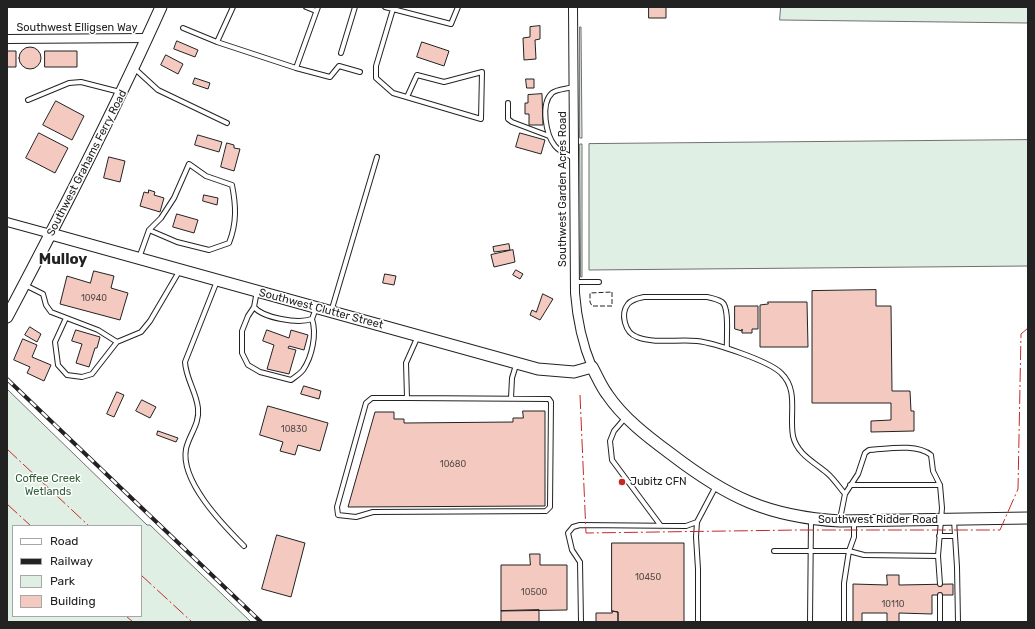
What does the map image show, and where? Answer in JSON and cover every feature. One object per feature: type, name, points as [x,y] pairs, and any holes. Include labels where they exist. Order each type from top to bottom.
[{"type":"street","name":"Southwest Grahams Ferry Road","points":[[7,317],[123,92],[161,7]]},
{"type":"street","name":"Southwest Garden Acres Road","points":[[573,7],[575,282],[577,319],[582,342],[592,367]]},
{"type":"street","name":"Southwest Elligsen Way","points":[[7,39],[147,38]]},
{"type":"street","points":[[7,222],[51,234]]},
{"type":"street","name":"Southwest Clutter Street","points":[[51,234],[538,369],[574,372],[592,367]]},
{"type":"street","name":"Southwest Ridder Road","points":[[592,367],[606,394],[626,417],[692,470],[716,486],[742,500],[762,508],[811,519],[840,521],[1028,518]]},
{"type":"lane","points":[[217,42],[233,7]]},
{"type":"lane","points":[[296,68],[317,9],[306,7]]},
{"type":"lane","points":[[341,53],[355,7]]},
{"type":"lane","points":[[385,7],[451,24],[458,7]]},
{"type":"lane","points":[[393,9],[376,66],[376,78],[393,93],[406,97],[481,119],[482,72],[444,82],[417,75],[406,97]]},
{"type":"lane","points":[[183,28],[217,42],[296,68],[330,77],[338,66],[360,72]]},
{"type":"lane","points":[[134,68],[158,90],[227,123]]},
{"type":"lane","points":[[28,100],[69,83],[81,82],[123,92]]},
{"type":"lane","points":[[573,88],[554,92],[547,99],[546,115],[549,136],[555,146],[574,158]]},
{"type":"lane","points":[[508,102],[508,119],[512,122],[549,136]]},
{"type":"lane","points":[[331,312],[377,157]]},
{"type":"lane","points":[[138,258],[149,230],[161,218],[174,198],[188,164],[206,176],[232,185],[236,214],[234,229],[229,243],[209,250],[177,242],[149,230]]},
{"type":"lane","points":[[66,318],[55,342],[58,365],[67,375],[82,377],[92,374],[117,342],[141,332],[150,321],[180,270]]},
{"type":"lane","points":[[217,280],[185,362],[185,374],[193,388],[198,410],[195,428],[186,449],[186,469],[216,516],[244,546]]},
{"type":"lane","points":[[575,282],[598,282]]},
{"type":"lane","points":[[24,285],[43,294],[46,305],[51,312],[98,330],[117,342]]},
{"type":"lane","points":[[256,291],[254,307],[248,316],[242,331],[242,353],[248,365],[260,372],[291,380],[302,371],[309,358],[315,328],[312,319],[317,308]]},
{"type":"lane","points":[[726,348],[726,310],[723,303],[716,299],[707,297],[644,297],[635,299],[628,304],[625,312],[625,323],[628,331],[635,337],[647,340],[698,341],[726,348],[762,362],[780,371],[789,380],[792,395],[794,437],[799,450],[828,474],[844,494]]},
{"type":"lane","points":[[254,307],[259,313],[294,321],[305,321],[312,319]]},
{"type":"lane","points":[[407,398],[406,363],[418,336]]},
{"type":"lane","points":[[511,398],[512,378],[517,363]]},
{"type":"lane","points":[[372,398],[407,398],[546,398],[551,402],[550,507],[548,510],[373,512],[356,517],[338,515],[337,507],[366,403],[372,398]]},
{"type":"lane","points":[[626,417],[614,430],[610,441],[612,460],[661,526]]},
{"type":"lane","points":[[840,521],[844,494],[858,474],[865,453],[869,450],[924,450],[931,455],[933,472],[940,485],[938,556],[940,584]]},
{"type":"lane","points":[[850,485],[940,485]]},
{"type":"lane","points":[[698,622],[698,568],[696,537],[698,522],[716,486]]},
{"type":"lane","points":[[810,622],[811,519]]},
{"type":"lane","points":[[954,520],[958,622]]},
{"type":"lane","points":[[844,622],[844,583],[849,551],[854,537],[854,521]]},
{"type":"lane","points":[[581,622],[580,562],[572,550],[568,533],[573,527],[580,525],[686,526],[698,522]]},
{"type":"lane","points":[[939,536],[955,536]]},
{"type":"lane","points":[[774,551],[849,551],[864,555],[938,556]]},
{"type":"lane","points":[[940,595],[940,622]]},
{"type":"green space","points":[[781,7],[1028,7],[1028,23],[780,20]]},
{"type":"green space","points":[[581,27],[582,138],[580,138]]},
{"type":"green space","points":[[1028,140],[1028,266],[589,270],[589,144]]},
{"type":"green space","points":[[580,144],[582,144],[582,277],[581,277]]},
{"type":"green space","name":"Coffee Creek Wetlands","points":[[7,389],[147,525],[150,525],[251,622],[7,622]]},
{"type":"building","points":[[649,7],[666,7],[666,18],[649,18]]},
{"type":"building","points":[[540,26],[540,39],[535,40],[536,59],[524,60],[523,38],[530,37],[530,27]]},
{"type":"building","points":[[177,41],[198,50],[195,57],[174,49]]},
{"type":"building","points":[[422,42],[449,51],[444,66],[417,57]]},
{"type":"building","points":[[30,47],[38,50],[41,58],[38,66],[30,69],[22,66],[19,58],[22,50]]},
{"type":"building","points":[[7,51],[16,51],[16,67],[7,67]]},
{"type":"building","points":[[45,51],[77,51],[77,67],[45,67]]},
{"type":"building","points":[[166,55],[183,64],[178,74],[161,65]]},
{"type":"building","points":[[195,78],[210,83],[208,89],[193,84]]},
{"type":"building","points":[[526,79],[534,79],[534,88],[527,88]]},
{"type":"building","points":[[542,94],[543,125],[529,125],[529,114],[525,114],[525,103],[528,103],[528,95]]},
{"type":"building","points":[[56,101],[84,116],[72,140],[43,125]]},
{"type":"building","points":[[39,133],[68,148],[55,173],[26,158]]},
{"type":"building","points":[[520,133],[545,140],[541,154],[516,147]]},
{"type":"building","points":[[198,135],[222,142],[219,152],[195,145]]},
{"type":"building","points":[[227,143],[234,145],[234,148],[240,149],[234,171],[221,167]]},
{"type":"building","points":[[109,157],[125,161],[120,182],[104,178]]},
{"type":"building","points":[[149,190],[155,192],[154,195],[164,198],[160,212],[140,206],[144,192],[148,193]]},
{"type":"building","points":[[204,195],[218,198],[217,205],[203,201]]},
{"type":"building","points":[[177,214],[198,220],[194,233],[173,227]]},
{"type":"building","points":[[509,244],[510,250],[494,252],[493,247]]},
{"type":"building","points":[[513,250],[515,262],[494,267],[491,255]]},
{"type":"building","points":[[516,270],[523,274],[520,279],[513,275]]},
{"type":"building","points":[[94,271],[114,276],[111,288],[128,293],[120,320],[60,304],[67,276],[90,283]]},
{"type":"building","points":[[385,274],[396,276],[394,285],[383,283]]},
{"type":"building","points":[[876,290],[876,306],[891,306],[892,391],[910,391],[911,411],[914,411],[914,431],[871,432],[871,421],[891,420],[891,403],[812,403],[812,291]]},
{"type":"building","points":[[543,294],[553,299],[540,320],[530,315],[532,310],[536,312]]},
{"type":"building","points":[[768,302],[807,302],[808,347],[760,347],[760,305],[768,304]]},
{"type":"building","points":[[735,306],[758,306],[758,329],[752,329],[752,333],[742,333],[742,331],[735,329]]},
{"type":"building","points":[[30,327],[41,334],[37,342],[25,335]]},
{"type":"building","points":[[76,330],[100,337],[89,367],[76,363],[82,344],[72,341]]},
{"type":"building","points":[[267,330],[289,338],[291,330],[308,335],[304,350],[289,346],[288,348],[296,350],[289,374],[267,369],[274,345],[263,341]]},
{"type":"building","points":[[23,339],[37,345],[32,357],[51,365],[44,381],[27,373],[30,367],[14,360]]},
{"type":"building","points":[[304,386],[321,391],[319,399],[301,394]]},
{"type":"building","points":[[117,392],[124,395],[114,417],[107,414]]},
{"type":"building","points":[[142,400],[156,407],[150,418],[136,411]]},
{"type":"building","points":[[268,406],[328,423],[320,451],[298,445],[295,455],[280,451],[283,442],[260,435]]},
{"type":"building","points":[[523,411],[545,411],[545,506],[348,507],[375,412],[394,412],[394,419],[404,419],[404,423],[513,422],[513,418],[523,418]]},
{"type":"building","points":[[158,431],[178,438],[176,442],[157,435]]},
{"type":"building","points":[[277,535],[305,543],[291,597],[262,589]]},
{"type":"building","points":[[612,543],[684,543],[684,622],[618,622],[618,612],[612,611]]},
{"type":"building","points":[[530,554],[540,554],[540,565],[567,565],[567,610],[501,611],[501,565],[530,565]]},
{"type":"building","points":[[887,575],[899,575],[899,585],[953,584],[953,595],[932,595],[932,614],[899,613],[899,622],[887,622],[887,613],[862,613],[862,622],[853,622],[853,584],[887,585]]},
{"type":"building","points":[[539,610],[539,622],[501,622],[501,611]]},
{"type":"building","points":[[612,611],[618,612],[618,622],[596,622],[596,613],[612,613]]},
{"type":"railway","points":[[7,379],[261,622]]},
{"type":"fence","points":[[612,292],[612,306],[592,306],[590,302],[590,293],[612,292]]},
{"type":"power","points":[[580,395],[586,533],[799,530],[1000,530],[1018,489],[1021,334],[1028,328]]},
{"type":"power","points":[[7,449],[88,525]]},
{"type":"power","points":[[7,504],[30,525]]},
{"type":"power","points":[[142,576],[192,622]]},
{"type":"power","points":[[127,617],[133,622]]},
{"type":"place","name":"Jubitz CFN","points":[[622,482]]},
{"type":"district","name":"Mulloy","points":[[63,260]]}]
